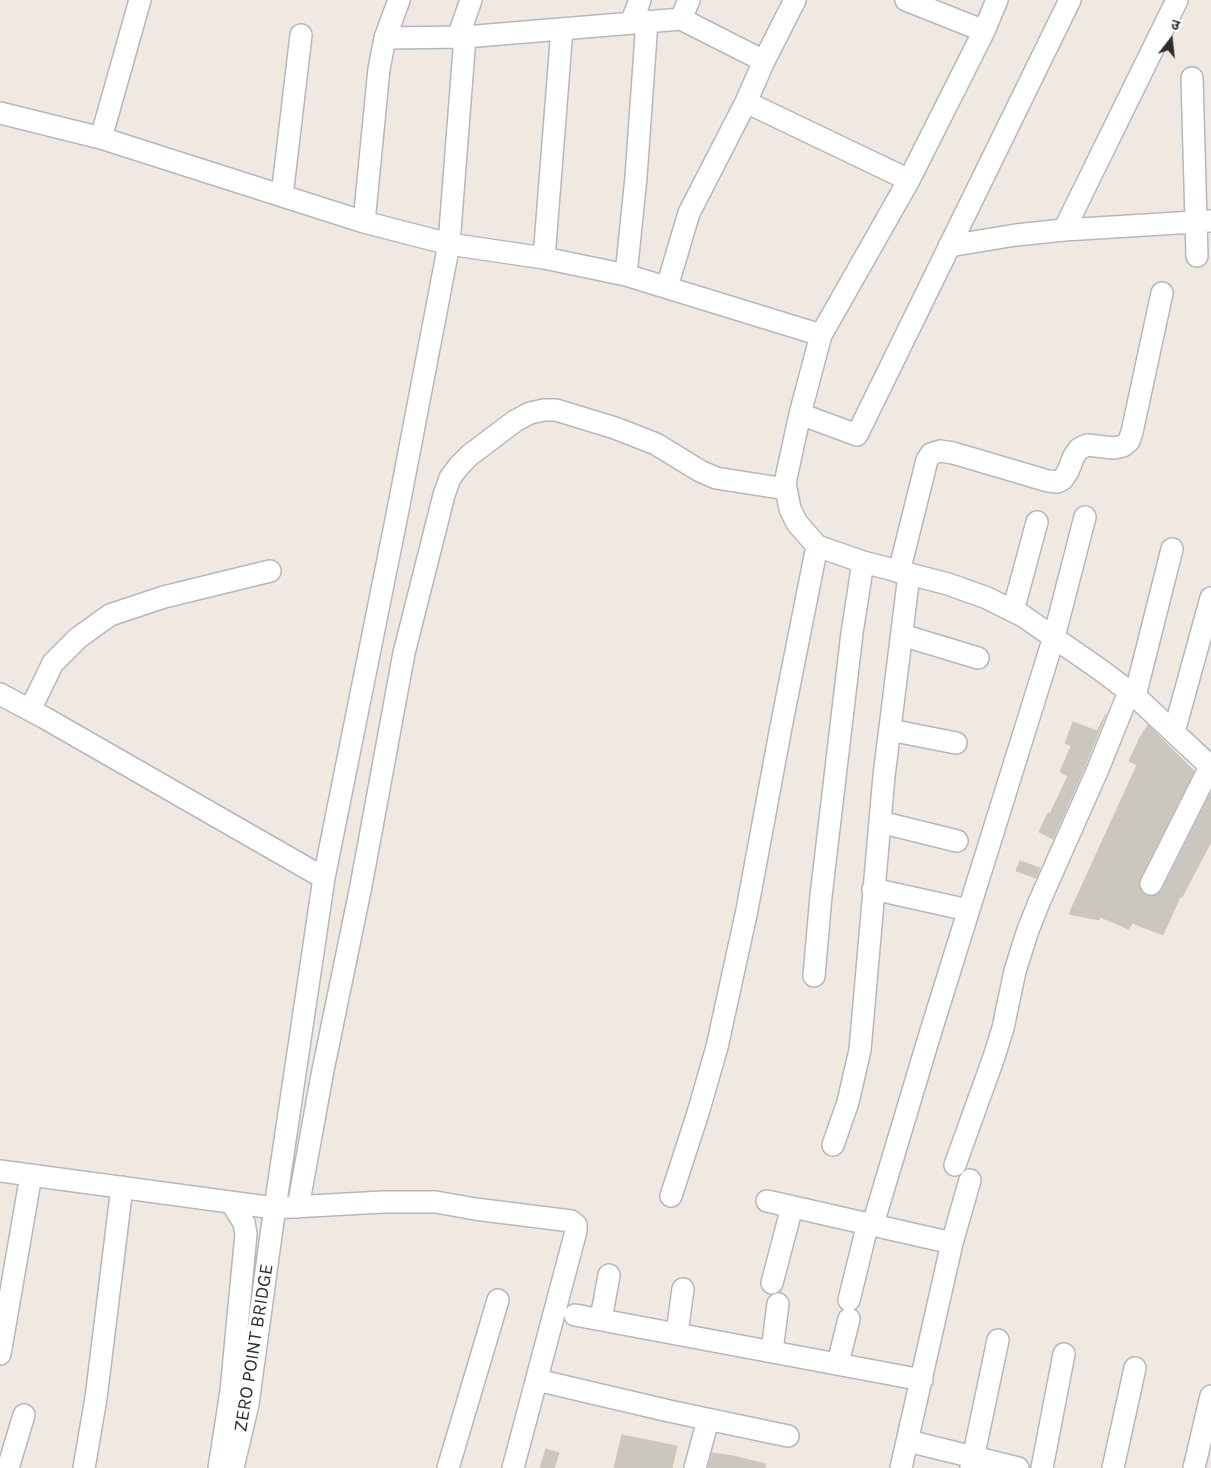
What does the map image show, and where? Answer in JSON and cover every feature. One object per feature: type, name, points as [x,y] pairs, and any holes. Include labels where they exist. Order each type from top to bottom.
[{"type":"street","points":[[101,138],[140,0]]},
{"type":"street","points":[[364,222],[379,69],[385,38],[399,0]]},
{"type":"street","name":"ZERO POINT BRIDGE","points":[[233,1468],[248,1404],[273,1218],[324,878],[449,244],[462,37],[471,0]]},
{"type":"street","points":[[626,275],[636,176],[640,0]]},
{"type":"street","points":[[667,287],[689,213],[746,102],[764,61],[795,0]]},
{"type":"street","points":[[906,0],[984,30]]},
{"type":"street","points":[[998,0],[909,180],[821,335],[800,414],[785,482],[786,489],[790,509],[817,546],[863,562],[956,587],[987,598],[1013,611],[1054,637],[1132,694],[1211,766],[1150,884]]},
{"type":"street","points":[[800,414],[857,436],[1070,0]]},
{"type":"street","points":[[1064,230],[1177,0]]},
{"type":"street","points":[[385,38],[462,37],[639,22],[685,9],[764,61]]},
{"type":"street","points":[[544,258],[562,29]]},
{"type":"street","points":[[282,196],[301,35]]},
{"type":"street","points":[[1192,78],[1203,221],[1197,256]]},
{"type":"street","points":[[746,102],[909,180]]},
{"type":"street","points":[[0,113],[101,138],[364,222],[449,244],[544,258],[626,275],[821,335]]},
{"type":"street","points":[[949,246],[1016,235],[1064,230],[1203,221]]},
{"type":"street","points":[[833,1145],[848,1102],[860,1050],[873,889],[902,635],[904,574],[925,465],[931,454],[940,451],[1056,482],[1063,479],[1079,449],[1087,445],[1114,448],[1123,446],[1129,441],[1132,432],[1162,293]]},
{"type":"street","points":[[298,1207],[323,1070],[361,886],[404,653],[450,478],[470,455],[515,421],[530,413],[556,410],[615,428],[656,444],[700,471],[716,478],[786,489]]},
{"type":"street","points":[[838,1363],[870,1224],[1054,637],[1085,517]]},
{"type":"street","points":[[1013,611],[1036,522]]},
{"type":"street","points":[[671,1196],[698,1113],[721,1029],[747,910],[817,546]]},
{"type":"street","points":[[955,1165],[994,1057],[1015,970],[1028,930],[1132,694],[1172,549]]},
{"type":"street","points":[[814,976],[823,878],[851,642],[863,562]]},
{"type":"street","points":[[30,710],[53,664],[78,638],[110,616],[164,597],[270,571]]},
{"type":"street","points":[[1174,732],[1211,598]]},
{"type":"street","points":[[902,635],[978,658]]},
{"type":"street","points":[[0,694],[324,878]]},
{"type":"street","points":[[890,730],[956,743]]},
{"type":"street","points":[[880,822],[957,841]]},
{"type":"street","points":[[873,889],[968,910]]},
{"type":"street","points":[[0,1171],[231,1202],[273,1218],[298,1207],[383,1202],[436,1202],[571,1221],[576,1225],[576,1231],[513,1468]]},
{"type":"street","points":[[0,1354],[30,1175]]},
{"type":"street","points":[[901,1468],[952,1243],[970,1180]]},
{"type":"street","points":[[84,1468],[96,1398],[122,1187]]},
{"type":"street","points":[[218,1468],[231,1391],[246,1234],[244,1223],[231,1202]]},
{"type":"street","points":[[767,1202],[952,1243]]},
{"type":"street","points":[[772,1283],[792,1207]]},
{"type":"street","points":[[601,1319],[609,1275]]},
{"type":"street","points":[[677,1333],[683,1289]]},
{"type":"street","points":[[448,1468],[498,1300]]},
{"type":"street","points":[[772,1351],[778,1304]]},
{"type":"street","points":[[575,1314],[922,1380]]},
{"type":"street","points":[[972,1462],[998,1340]]},
{"type":"street","points":[[1042,1468],[1064,1354]]},
{"type":"street","points":[[1113,1468],[1134,1368]]},
{"type":"street","points":[[537,1380],[708,1420],[788,1436]]},
{"type":"street","points":[[1194,1468],[1211,1396]]},
{"type":"street","points":[[8,1468],[24,1415]]},
{"type":"street","points":[[695,1468],[708,1420]]},
{"type":"street","points":[[908,1441],[972,1462],[1018,1468]]},
{"type":"building","points":[[1106,714],[1053,839],[1039,832],[1068,776],[1060,772],[1071,746],[1065,743],[1073,722],[1097,731]]},
{"type":"building","points":[[1148,725],[1194,771],[1140,878],[1139,885],[1145,895],[1152,896],[1162,890],[1211,793],[1211,842],[1182,897],[1180,897],[1163,935],[1132,923],[1129,929],[1100,917],[1099,920],[1069,914],[1137,765],[1129,761],[1138,740]]},
{"type":"building","points":[[1020,861],[1040,868],[1036,878],[1016,871]]},
{"type":"building","points":[[622,1435],[677,1446],[672,1468],[614,1468]]},
{"type":"building","points":[[546,1449],[559,1453],[554,1468],[540,1468]]},
{"type":"building","points":[[712,1453],[766,1464],[765,1468],[708,1468]]}]
